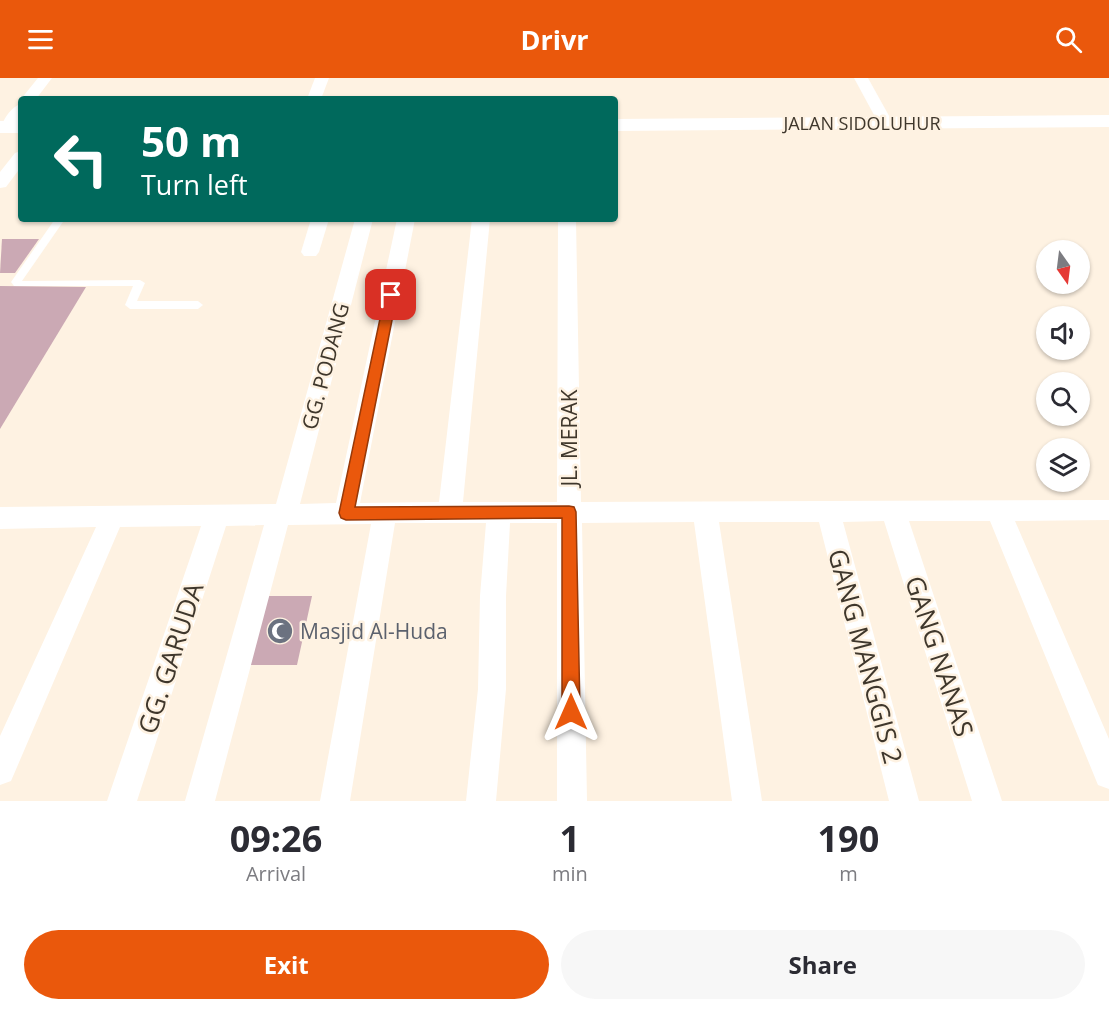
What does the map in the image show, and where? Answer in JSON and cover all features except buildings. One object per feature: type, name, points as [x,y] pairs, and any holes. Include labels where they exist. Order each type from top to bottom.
[{"type":"main road","name":"JALAN SIDOLUHUR","points":[[618,125],[1109,121]]},
{"type":"street","points":[[30,96],[45,78]]},
{"type":"street","points":[[315,96],[322,78]]},
{"type":"street","points":[[861,78],[885,123]]},
{"type":"street","points":[[9,127],[18,113]]},
{"type":"street","points":[[0,183],[18,160]]},
{"type":"street","points":[[310,252],[320,222]]},
{"type":"street","name":"GG. PODANG","points":[[200,801],[363,222]]},
{"type":"street","points":[[346,513],[405,222]]},
{"type":"street","points":[[450,513],[481,222]]},
{"type":"street","name":"JL. MERAK","points":[[567,222],[572,801]]},
{"type":"street","points":[[998,510],[1109,774]]},
{"type":"street","points":[[0,518],[346,513],[1109,510]]},
{"type":"street","points":[[705,511],[747,801]]},
{"type":"street","name":"GANG MANGGIS 2","points":[[828,511],[904,801]]},
{"type":"street","name":"GANG NANAS","points":[[893,511],[987,801]]},
{"type":"street","points":[[481,801],[492,688],[493,596],[499,512]]},
{"type":"street","points":[[335,801],[385,513]]},
{"type":"street","name":"GG. GARUDA","points":[[122,801],[218,515]]},
{"type":"street","points":[[0,770],[113,516]]},
{"type":"lane","points":[[58,222],[16,282],[18,284],[140,283],[130,305],[198,305]]},
{"type":"place","name":"Masjid Al-Huda","points":[[280,631]]},
{"type":"route","points":[[391,295],[346,513],[569,512],[571,712]]}]
